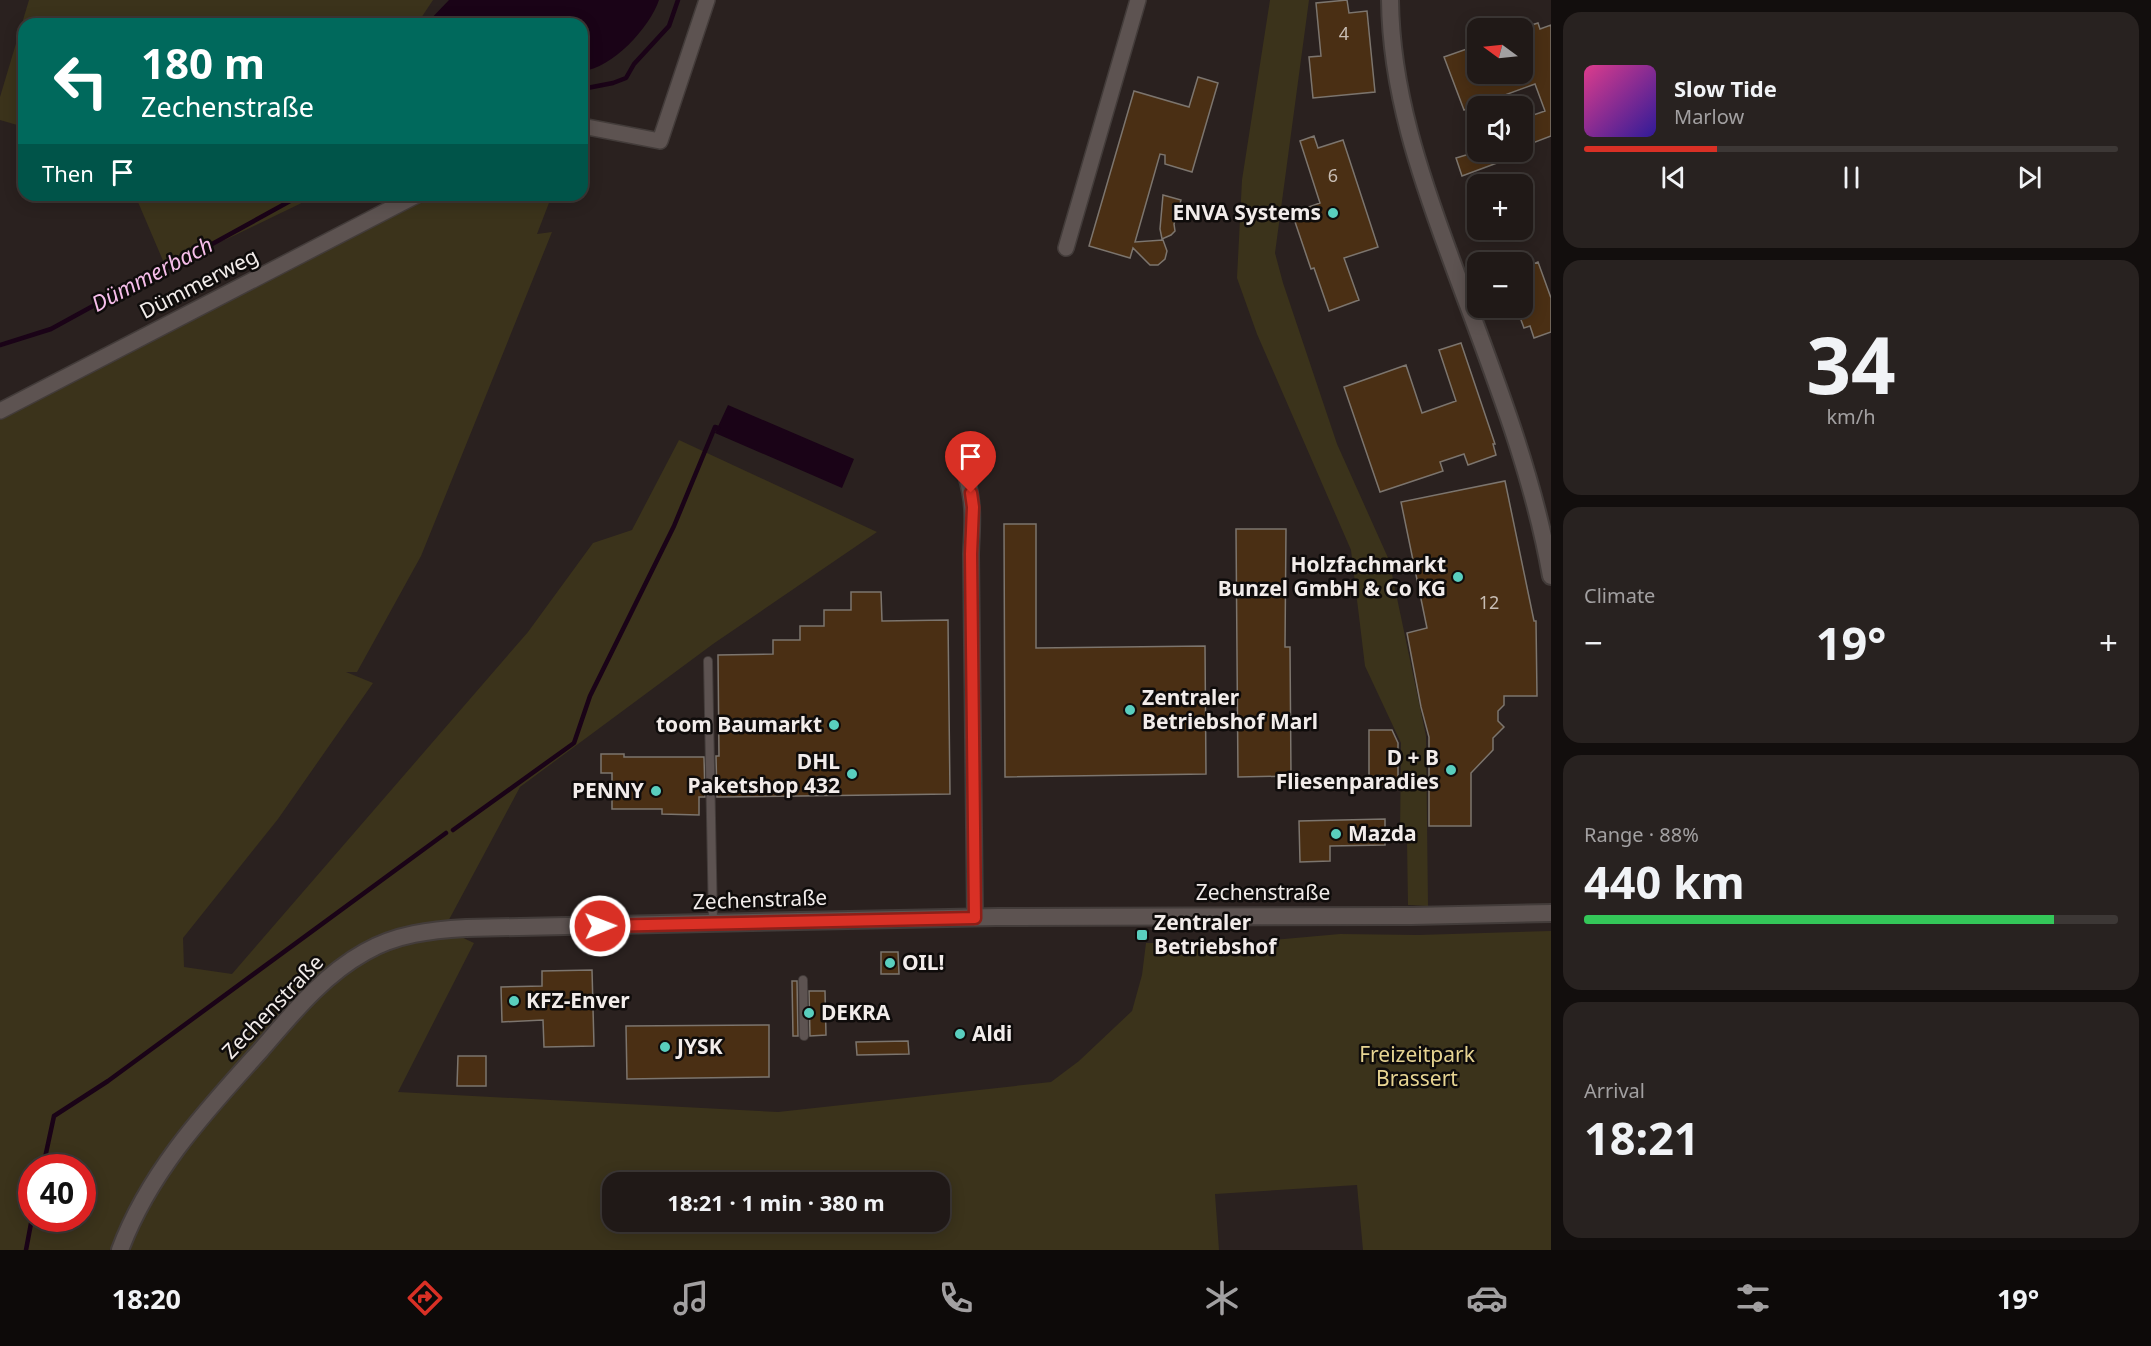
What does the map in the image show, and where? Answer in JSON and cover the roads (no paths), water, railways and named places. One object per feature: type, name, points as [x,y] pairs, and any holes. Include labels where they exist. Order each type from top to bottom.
[{"type":"street","points":[[588,127],[660,141],[707,0]]},
{"type":"street","points":[[1066,248],[1138,0]]},
{"type":"street","points":[[1390,0],[1395,69],[1410,142],[1433,211],[1491,366],[1522,460],[1548,554],[1551,576]]},
{"type":"street","name":"Dümmerweg","points":[[0,411],[405,201]]},
{"type":"street","points":[[966,476],[973,496],[971,554],[975,918]]},
{"type":"street","name":"Zechenstraße","points":[[120,1250],[135,1214],[156,1178],[198,1120],[315,989],[339,969],[367,951],[401,937],[444,929],[975,918],[1412,916],[1551,912]]},
{"type":"lane","points":[[708,661],[713,924]]},
{"type":"lane","points":[[803,980],[804,1036]]},
{"type":"waterway","name":"Dümmerbach","points":[[588,88],[626,78],[634,64],[669,26],[678,0]]},
{"type":"waterway","name":"Dümmerbach","points":[[0,345],[51,329],[290,201]]},
{"type":"waterway","points":[[453,830],[574,743],[590,696],[674,526],[715,427],[718,428]]},
{"type":"waterway","points":[[46,1154],[54,1116],[108,1081],[446,833]]},
{"type":"waterway","points":[[26,1250],[29,1232]]},
{"type":"place","name":"ENVA Systems","points":[[1333,213]]},
{"type":"place","name":"Holzfachmarkt Bunzel GmbH & Co KG","points":[[1458,577]]},
{"type":"place","name":"Zentraler Betriebshof Marl","points":[[1130,710]]},
{"type":"place","name":"toom Baumarkt","points":[[834,725]]},
{"type":"place","name":"D + B Fliesenparadies","points":[[1451,770]]},
{"type":"place","name":"DHL Paketshop 432","points":[[852,774]]},
{"type":"place","name":"PENNY","points":[[656,791]]},
{"type":"place","name":"Mazda","points":[[1336,834]]},
{"type":"place","name":"Zentraler Betriebshof","points":[[1142,935]]},
{"type":"place","name":"OIL!","points":[[890,963]]},
{"type":"place","name":"KFZ-Enver","points":[[514,1001]]},
{"type":"place","name":"DEKRA","points":[[809,1013]]},
{"type":"place","name":"Aldi","points":[[960,1034]]},
{"type":"place","name":"JYSK","points":[[665,1047]]},
{"type":"park label","name":"Freizeitpark Brassert","points":[[1417,1067]]}]
